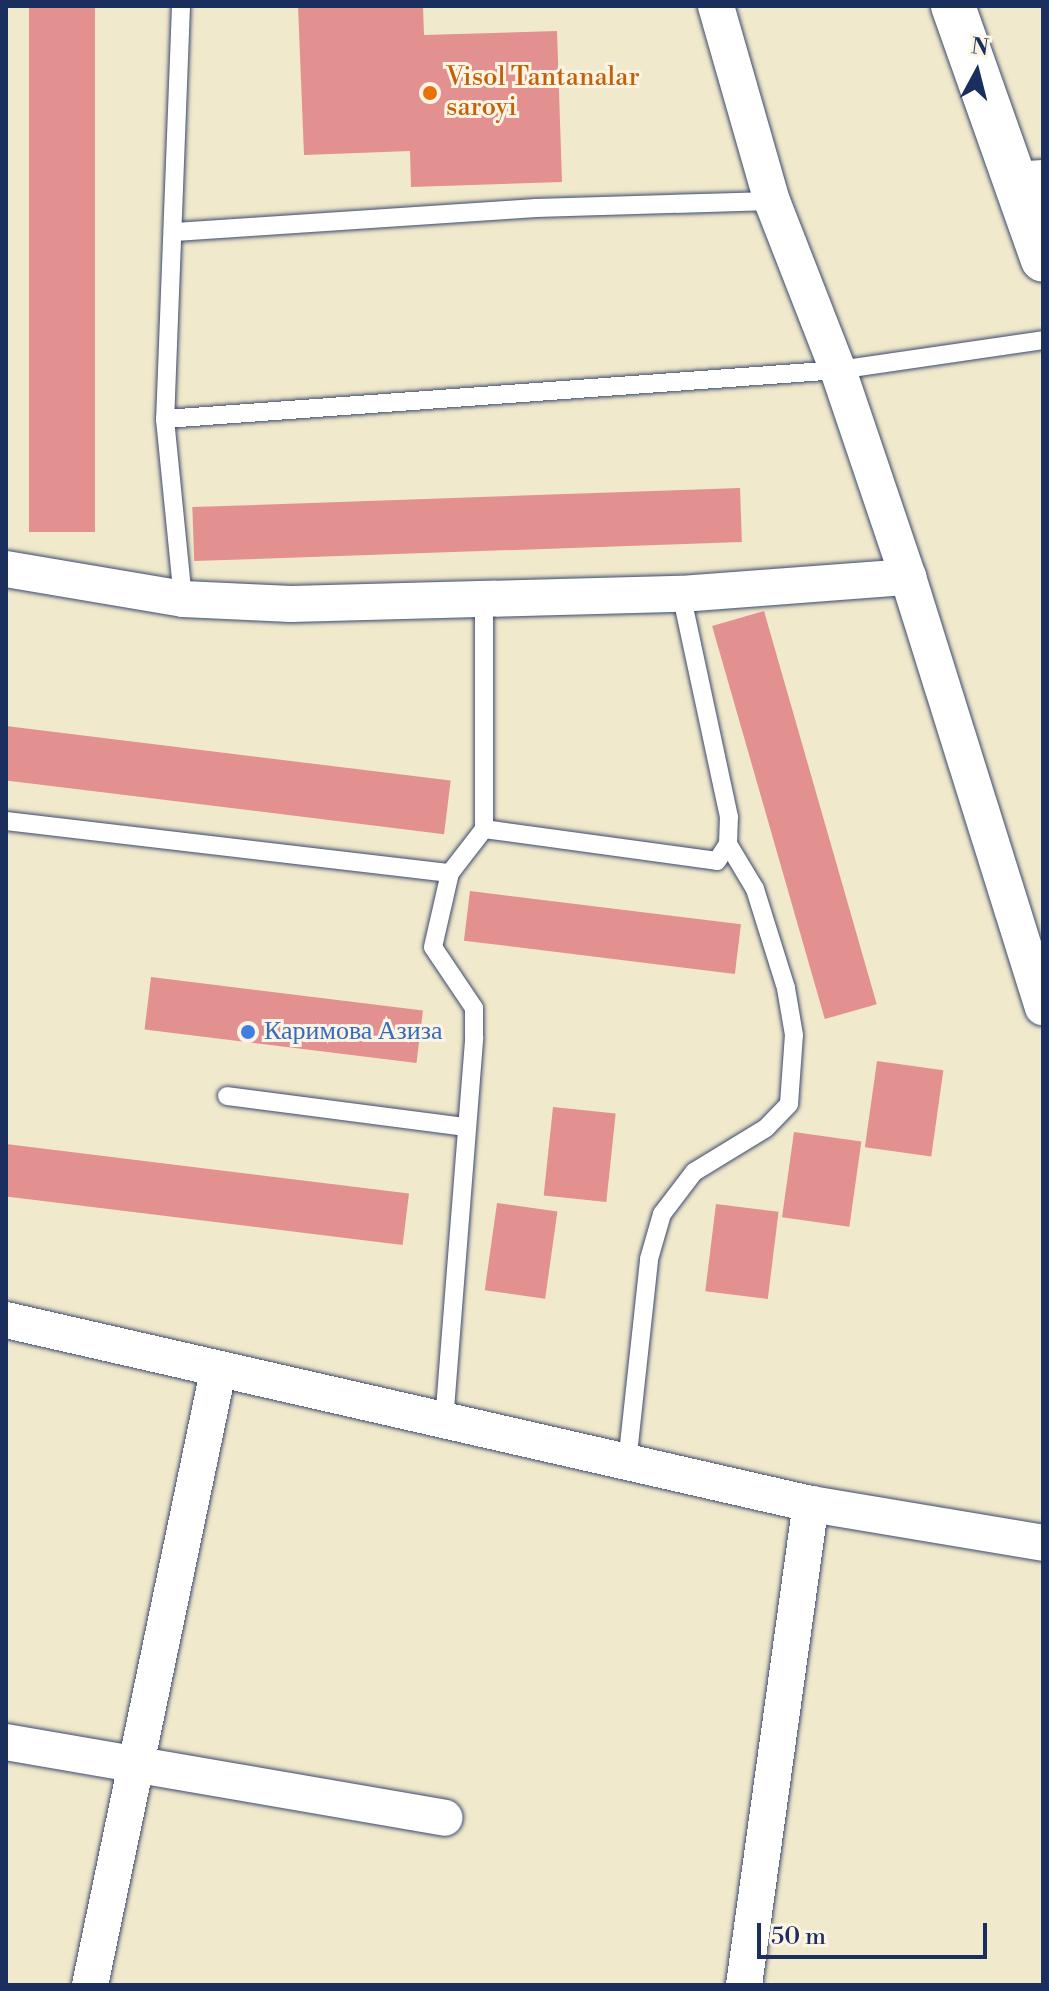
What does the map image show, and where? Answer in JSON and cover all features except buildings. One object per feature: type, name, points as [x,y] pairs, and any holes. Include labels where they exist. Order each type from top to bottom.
[{"type":"main road","points":[[953,6],[1029,179],[1043,260]]},
{"type":"street","points":[[716,6],[772,201],[838,370],[908,577],[1043,1007]]},
{"type":"street","points":[[6,569],[183,599],[291,604],[681,594],[908,577]]},
{"type":"street","points":[[6,1320],[218,1371],[811,1504],[1043,1543]]},
{"type":"street","points":[[90,1985],[218,1371]]},
{"type":"street","points":[[744,1985],[811,1504]]},
{"type":"street","points":[[6,1742],[444,1818]]},
{"type":"lane","points":[[181,6],[175,232],[165,419],[183,599]]},
{"type":"lane","points":[[175,232],[536,208],[772,201]]},
{"type":"lane","points":[[165,419],[838,370],[1043,340]]},
{"type":"lane","points":[[484,829],[717,861],[728,844],[729,817],[681,594]]},
{"type":"lane","points":[[444,1422],[474,1008],[433,947],[450,873],[484,829],[484,599]]},
{"type":"lane","points":[[6,821],[450,873]]},
{"type":"lane","points":[[627,1463],[649,1259],[662,1214],[694,1172],[766,1128],[789,1104],[794,1035],[786,988],[755,889],[728,844]]},
{"type":"lane","points":[[227,1096],[465,1127]]},
{"type":"place","name":"Visol Tantanalar saroyi","points":[[430,93]]},
{"type":"place","name":"Каримова Азиза","points":[[248,1032]]}]
